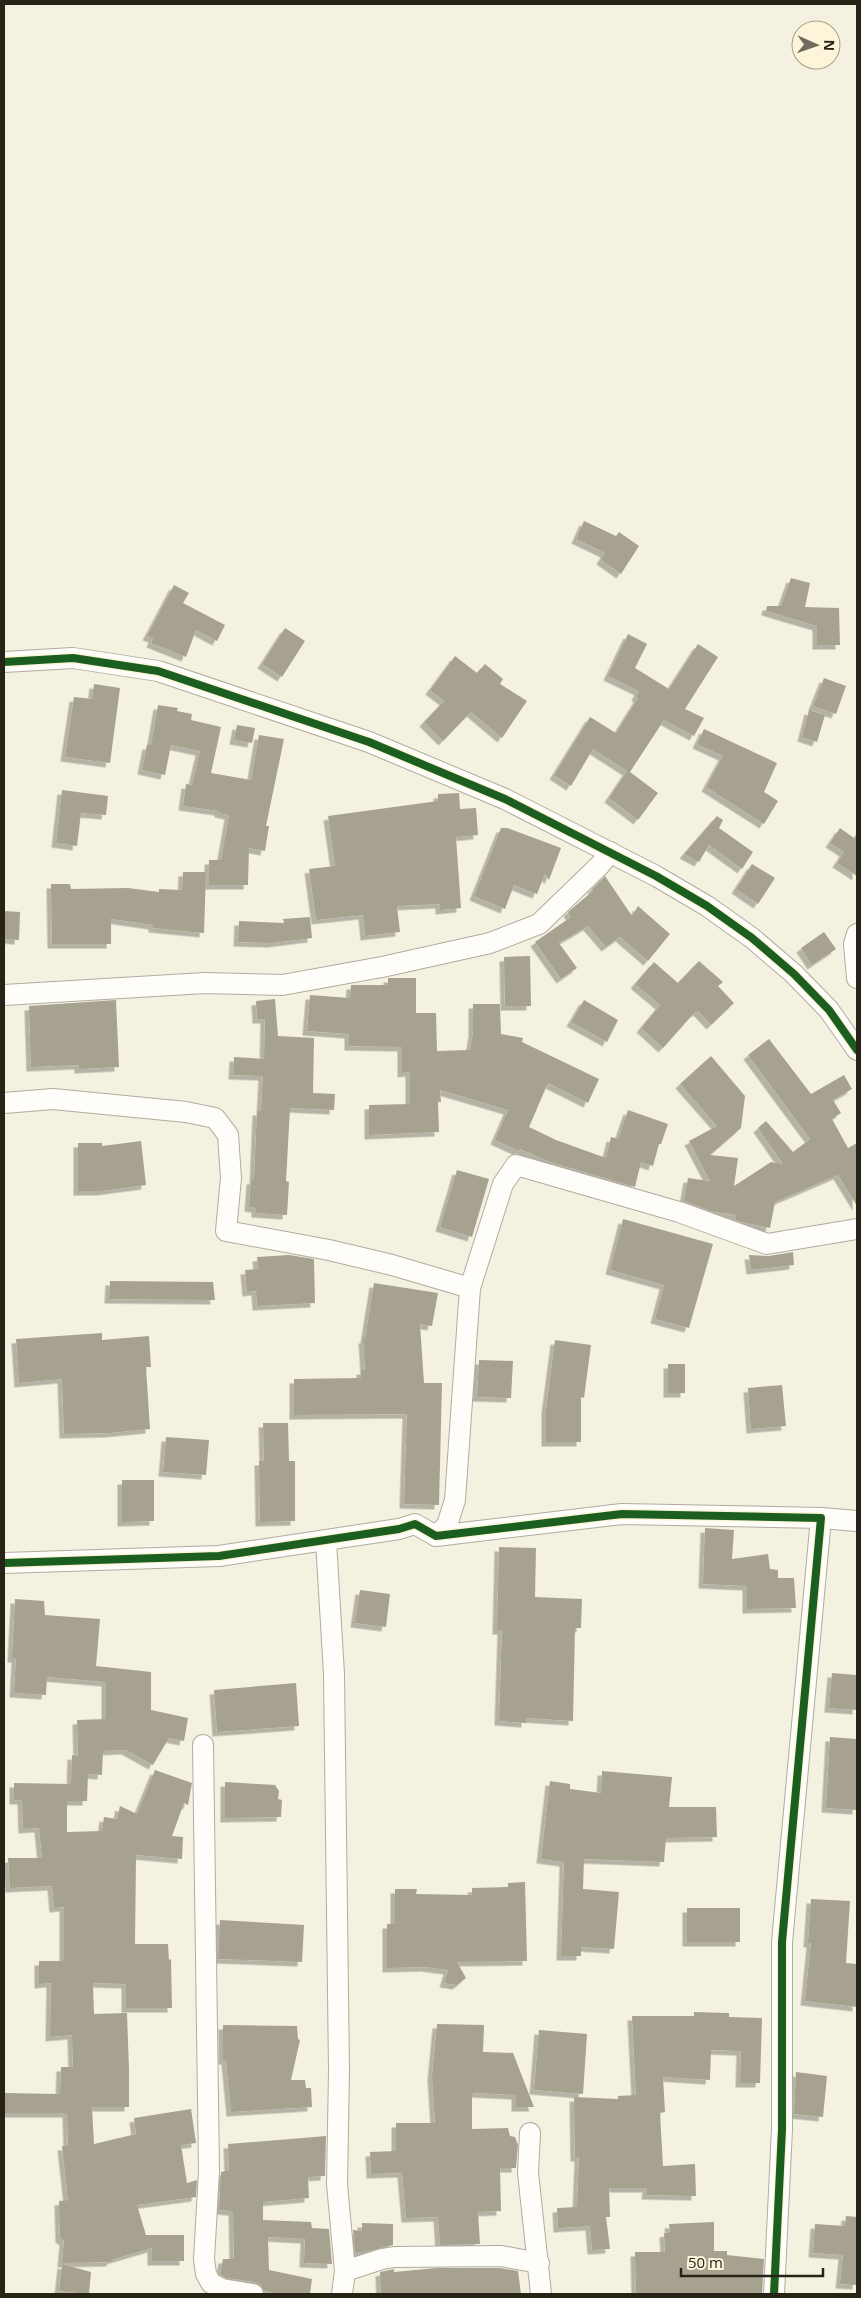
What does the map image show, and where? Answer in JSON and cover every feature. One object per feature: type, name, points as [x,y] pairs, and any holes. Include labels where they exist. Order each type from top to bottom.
[{"type":"street","points":[[4,662],[73,658],[158,671],[369,742],[505,799],[610,852],[707,906],[752,938],[794,974],[829,1010],[857,1050]]},
{"type":"street","points":[[4,994],[205,984],[282,985],[382,967],[490,942],[538,924],[600,865],[610,852]]},
{"type":"street","points":[[857,934],[854,944],[857,978]]},
{"type":"street","points":[[4,1103],[53,1099],[186,1112],[215,1118],[228,1134],[231,1178],[226,1231],[329,1250],[392,1265],[470,1288]]},
{"type":"street","points":[[436,1536],[447,1525],[455,1500],[470,1288],[503,1184],[516,1165],[679,1212],[767,1244],[857,1230]]},
{"type":"street","points":[[4,1563],[185,1555],[203,1557],[326,1541],[399,1529],[415,1524],[436,1536],[622,1514],[821,1518],[857,1521]]},
{"type":"street","points":[[774,2294],[782,2129],[782,1942],[821,1518]]},
{"type":"street","points":[[326,1541],[334,1674],[339,2071],[337,2184],[345,2270],[342,2294]]},
{"type":"street","points":[[203,1745],[209,2171],[204,2259],[206,2274],[211,2283],[222,2289],[253,2294]]},
{"type":"street","points":[[530,2133],[528,2173],[541,2294]]},
{"type":"street","points":[[345,2270],[394,2257],[501,2256],[539,2263]]},
{"type":"building","points":[[584,521],[616,536],[619,532],[639,546],[621,574],[601,560],[605,553],[576,539]]},
{"type":"building","points":[[791,578],[810,583],[805,607],[839,608],[840,645],[817,645],[817,626],[766,611],[767,606],[781,606]]},
{"type":"building","points":[[174,585],[189,593],[183,603],[225,625],[217,641],[196,630],[186,657],[151,643],[153,638],[147,636]]},
{"type":"building","points":[[285,628],[305,641],[282,677],[262,664]]},
{"type":"building","points":[[628,634],[647,644],[635,668],[669,689],[698,644],[718,657],[685,709],[704,718],[694,736],[664,720],[630,772],[658,793],[638,820],[609,798],[627,771],[593,749],[571,786],[554,775],[590,717],[616,733],[638,698],[636,696],[639,691],[608,676]]},
{"type":"building","points":[[455,656],[477,673],[485,664],[503,679],[500,684],[527,701],[502,738],[471,712],[443,741],[424,722],[444,701],[430,690]]},
{"type":"building","points":[[824,678],[846,686],[836,714],[813,706]]},
{"type":"building","points":[[94,684],[120,688],[110,763],[65,757],[74,697],[92,699]]},
{"type":"building","points":[[158,705],[178,708],[177,711],[192,714],[191,720],[221,727],[211,773],[251,780],[259,735],[284,739],[266,826],[269,826],[265,851],[249,848],[248,885],[209,885],[209,860],[221,860],[229,815],[219,813],[219,811],[183,806],[186,784],[192,785],[200,751],[171,745],[165,775],[142,770],[147,745],[151,745]]},
{"type":"building","points":[[809,710],[825,715],[817,742],[802,737]]},
{"type":"building","points":[[237,725],[255,728],[252,743],[234,740]]},
{"type":"building","points":[[704,729],[777,763],[764,792],[778,801],[764,824],[706,787],[723,756],[697,744]]},
{"type":"building","points":[[62,790],[108,796],[106,815],[81,813],[77,846],[56,843]]},
{"type":"building","points":[[459,793],[460,809],[476,808],[478,835],[456,837],[461,908],[440,910],[440,904],[397,906],[400,932],[365,936],[363,915],[316,920],[309,869],[335,866],[328,816],[438,801],[438,794]]},
{"type":"building","points":[[717,816],[723,820],[719,828],[753,852],[742,869],[709,845],[699,862],[684,854]]},
{"type":"building","points":[[501,828],[507,828],[561,848],[549,880],[545,874],[537,894],[514,885],[505,909],[474,896]]},
{"type":"building","points":[[840,828],[854,838],[857,833],[857,876],[837,863],[844,852],[830,843]]},
{"type":"building","points":[[752,864],[775,878],[758,904],[736,889]]},
{"type":"building","points":[[183,872],[206,872],[204,933],[153,928],[153,925],[111,919],[111,944],[52,944],[51,884],[70,884],[71,889],[128,888],[159,892],[159,889],[182,890]]},
{"type":"building","points":[[605,876],[632,916],[638,906],[670,934],[648,961],[620,937],[606,947],[588,926],[559,943],[577,968],[561,979],[535,942],[571,917],[568,912],[593,891],[592,889]]},
{"type":"building","points":[[4,911],[20,912],[19,940],[4,939]]},
{"type":"building","points":[[310,917],[312,938],[272,943],[238,942],[239,921],[284,923],[283,919]]},
{"type":"building","points":[[824,932],[836,949],[812,965],[801,948]]},
{"type":"building","points":[[530,956],[531,1006],[505,1006],[504,957]]},
{"type":"building","points":[[699,961],[723,982],[718,986],[734,1003],[711,1025],[698,1011],[695,1012],[663,1048],[641,1028],[660,1005],[635,984],[654,962],[678,983]]},
{"type":"building","points":[[388,978],[416,978],[416,1013],[436,1013],[437,1051],[470,1050],[473,1032],[473,1004],[500,1004],[501,1034],[523,1038],[522,1042],[599,1079],[588,1103],[548,1083],[529,1127],[556,1140],[606,1158],[611,1137],[618,1139],[628,1110],[668,1124],[661,1144],[659,1144],[653,1166],[641,1162],[635,1187],[550,1162],[520,1149],[519,1151],[495,1140],[508,1110],[440,1090],[441,1102],[438,1102],[439,1132],[369,1135],[369,1105],[410,1104],[410,1072],[402,1073],[402,1047],[349,1046],[349,1034],[307,1031],[310,995],[350,998],[351,985],[388,985]]},
{"type":"building","points":[[275,999],[278,1036],[314,1038],[313,1093],[335,1094],[334,1110],[290,1108],[286,1181],[289,1182],[287,1215],[256,1213],[256,1208],[249,1207],[251,1180],[254,1180],[257,1111],[261,1111],[263,1076],[233,1075],[234,1057],[264,1059],[265,1019],[257,1019],[256,1001]]},
{"type":"building","points":[[116,1000],[119,1067],[79,1069],[79,1065],[31,1067],[29,1006]]},
{"type":"building","points":[[584,1000],[618,1020],[607,1042],[571,1022]]},
{"type":"building","points":[[769,1039],[811,1094],[844,1075],[852,1089],[833,1100],[841,1113],[832,1119],[848,1148],[857,1143],[857,1206],[838,1175],[775,1202],[770,1228],[741,1222],[736,1220],[736,1215],[710,1211],[684,1201],[688,1178],[710,1181],[689,1141],[717,1126],[680,1084],[711,1056],[745,1096],[741,1128],[710,1155],[738,1158],[734,1186],[771,1162],[783,1164],[758,1128],[766,1121],[793,1152],[810,1139],[748,1055]]},
{"type":"building","points":[[141,1141],[146,1185],[101,1191],[78,1191],[78,1143],[102,1143],[102,1146]]},
{"type":"building","points":[[457,1170],[489,1179],[472,1237],[440,1227]]},
{"type":"building","points":[[623,1219],[713,1244],[689,1328],[655,1319],[664,1285],[610,1270]]},
{"type":"building","points":[[793,1252],[794,1265],[751,1270],[749,1255],[769,1256]]},
{"type":"building","points":[[289,1255],[314,1259],[315,1303],[257,1306],[256,1291],[247,1292],[245,1270],[258,1269],[257,1257]]},
{"type":"building","points":[[110,1281],[213,1282],[215,1300],[109,1299]]},
{"type":"building","points":[[374,1283],[438,1293],[432,1326],[420,1324],[424,1383],[442,1383],[439,1505],[404,1504],[407,1414],[294,1415],[294,1379],[361,1378],[361,1370],[365,1370],[363,1339],[365,1339]]},
{"type":"building","points":[[102,1333],[102,1340],[149,1336],[151,1367],[146,1367],[150,1429],[109,1433],[64,1434],[62,1379],[19,1383],[16,1339]]},
{"type":"building","points":[[555,1340],[591,1345],[584,1398],[581,1397],[581,1442],[546,1442],[546,1409]]},
{"type":"building","points":[[479,1360],[513,1361],[511,1398],[477,1397]]},
{"type":"building","points":[[668,1364],[685,1364],[685,1393],[668,1393]]},
{"type":"building","points":[[782,1385],[786,1426],[751,1429],[748,1388]]},
{"type":"building","points":[[263,1423],[288,1423],[289,1461],[295,1461],[295,1521],[260,1522],[259,1461],[264,1461]]},
{"type":"building","points":[[166,1437],[209,1440],[206,1475],[163,1472]]},
{"type":"building","points":[[122,1480],[154,1480],[154,1521],[122,1522]]},
{"type":"building","points":[[705,1528],[734,1530],[732,1559],[768,1554],[770,1569],[778,1570],[778,1578],[794,1578],[796,1608],[747,1609],[747,1586],[703,1584]]},
{"type":"building","points":[[499,1547],[536,1548],[535,1597],[582,1599],[581,1628],[575,1628],[573,1721],[526,1718],[526,1723],[499,1721],[502,1630],[497,1630]]},
{"type":"building","points":[[360,1590],[390,1594],[386,1627],[355,1623]]},
{"type":"building","points":[[15,1599],[44,1601],[45,1615],[100,1619],[96,1666],[151,1672],[151,1710],[188,1718],[184,1741],[169,1738],[153,1765],[126,1750],[103,1751],[102,1775],[88,1774],[87,1801],[67,1801],[67,1832],[102,1831],[104,1817],[117,1819],[120,1806],[137,1814],[155,1770],[192,1783],[188,1805],[184,1803],[172,1836],[183,1837],[182,1859],[136,1855],[135,1944],[168,1944],[169,1960],[171,1959],[172,2008],[126,2008],[126,1984],[93,1983],[94,2014],[127,2013],[129,2070],[129,2107],[92,2107],[94,2144],[136,2134],[134,2118],[191,2109],[196,2143],[181,2145],[187,2183],[197,2180],[196,2197],[137,2205],[146,2235],[184,2235],[184,2261],[152,2261],[152,2248],[111,2260],[111,2262],[62,2263],[64,2241],[60,2238],[59,2201],[68,2200],[62,2146],[68,2146],[67,2113],[4,2113],[4,2093],[60,2094],[61,2067],[73,2067],[72,2035],[50,2037],[51,1983],[39,1984],[39,1961],[64,1961],[64,1907],[54,1908],[52,1886],[10,1888],[8,1858],[42,1858],[39,1828],[23,1829],[22,1800],[14,1800],[14,1783],[71,1784],[72,1755],[78,1756],[77,1720],[106,1719],[106,1682],[47,1677],[46,1695],[14,1693],[16,1658],[12,1658]]},
{"type":"building","points":[[832,1673],[857,1675],[857,1710],[829,1708]]},
{"type":"building","points":[[296,1683],[299,1726],[217,1732],[214,1690]]},
{"type":"building","points":[[830,1737],[857,1739],[857,1810],[826,1808]]},
{"type":"building","points":[[602,1771],[672,1777],[669,1807],[716,1807],[717,1837],[666,1838],[664,1862],[584,1859],[583,1889],[619,1892],[614,1949],[581,1947],[581,1956],[561,1956],[564,1862],[541,1859],[550,1781],[570,1784],[570,1789],[601,1793]]},
{"type":"building","points":[[225,1782],[275,1785],[279,1791],[278,1799],[282,1800],[281,1817],[225,1818]]},
{"type":"building","points":[[525,1882],[527,1961],[457,1962],[466,1978],[457,1985],[444,1983],[448,1970],[425,1967],[387,1968],[387,1924],[395,1924],[395,1889],[417,1889],[416,1894],[472,1895],[472,1888],[508,1887],[508,1883]]},
{"type":"building","points":[[811,1899],[850,1901],[846,1963],[857,1964],[857,2007],[805,2001],[811,1943],[808,1943]]},
{"type":"building","points":[[687,1908],[740,1908],[740,1942],[687,1942]]},
{"type":"building","points":[[220,1920],[304,1925],[302,1962],[218,1959]]},
{"type":"building","points":[[694,2012],[729,2013],[729,2017],[762,2018],[760,2083],[740,2083],[741,2051],[711,2050],[710,2080],[663,2077],[665,2112],[660,2113],[663,2166],[695,2164],[696,2196],[646,2195],[647,2188],[609,2188],[610,2217],[606,2217],[610,2249],[592,2250],[590,2226],[558,2228],[557,2208],[577,2207],[579,2157],[575,2157],[574,2097],[618,2099],[618,2096],[636,2095],[632,2016],[694,2016]]},
{"type":"building","points":[[437,2024],[484,2025],[483,2052],[513,2053],[534,2107],[516,2107],[516,2095],[474,2093],[472,2095],[472,2129],[508,2128],[510,2136],[515,2137],[518,2145],[516,2168],[500,2168],[501,2211],[478,2212],[480,2244],[440,2245],[438,2217],[406,2218],[402,2173],[371,2174],[370,2152],[396,2151],[396,2123],[435,2123],[432,2076]]},
{"type":"building","points":[[223,2025],[297,2026],[298,2039],[300,2040],[291,2080],[305,2080],[306,2088],[311,2088],[312,2107],[231,2112],[226,2060],[223,2060]]},
{"type":"building","points":[[539,2030],[587,2034],[583,2094],[534,2090]]},
{"type":"building","points":[[796,2072],[827,2076],[823,2117],[794,2114]]},
{"type":"building","points":[[326,2136],[325,2176],[308,2177],[309,2198],[263,2202],[263,2220],[311,2222],[312,2228],[329,2229],[332,2264],[304,2263],[305,2239],[268,2237],[269,2270],[312,2279],[310,2294],[279,2294],[264,2291],[261,2285],[255,2282],[226,2278],[220,2274],[223,2259],[234,2259],[233,2211],[219,2210],[221,2172],[229,2170],[228,2144]]},
{"type":"building","points":[[846,2216],[857,2217],[857,2285],[840,2284],[843,2255],[813,2253],[815,2224],[845,2226]]},
{"type":"building","points":[[714,2222],[714,2251],[727,2251],[727,2255],[764,2259],[762,2294],[636,2294],[635,2252],[665,2252],[664,2233],[670,2232],[669,2224]]},
{"type":"building","points":[[362,2223],[393,2224],[393,2245],[365,2252],[355,2252],[353,2230],[362,2231]]},
{"type":"building","points":[[62,2264],[91,2272],[89,2294],[59,2291]]},
{"type":"building","points":[[437,2268],[500,2268],[518,2271],[521,2294],[381,2294],[380,2272],[394,2269],[394,2272]]},
{"type":"cycle path","points":[[4,662],[73,658],[158,671],[369,742],[505,799],[656,876],[707,906],[752,938],[794,974],[829,1010],[857,1050]]},
{"type":"cycle path","points":[[4,1563],[219,1556],[399,1529],[415,1524],[436,1536],[622,1514],[821,1518],[782,1942],[782,2129],[774,2294]]}]
